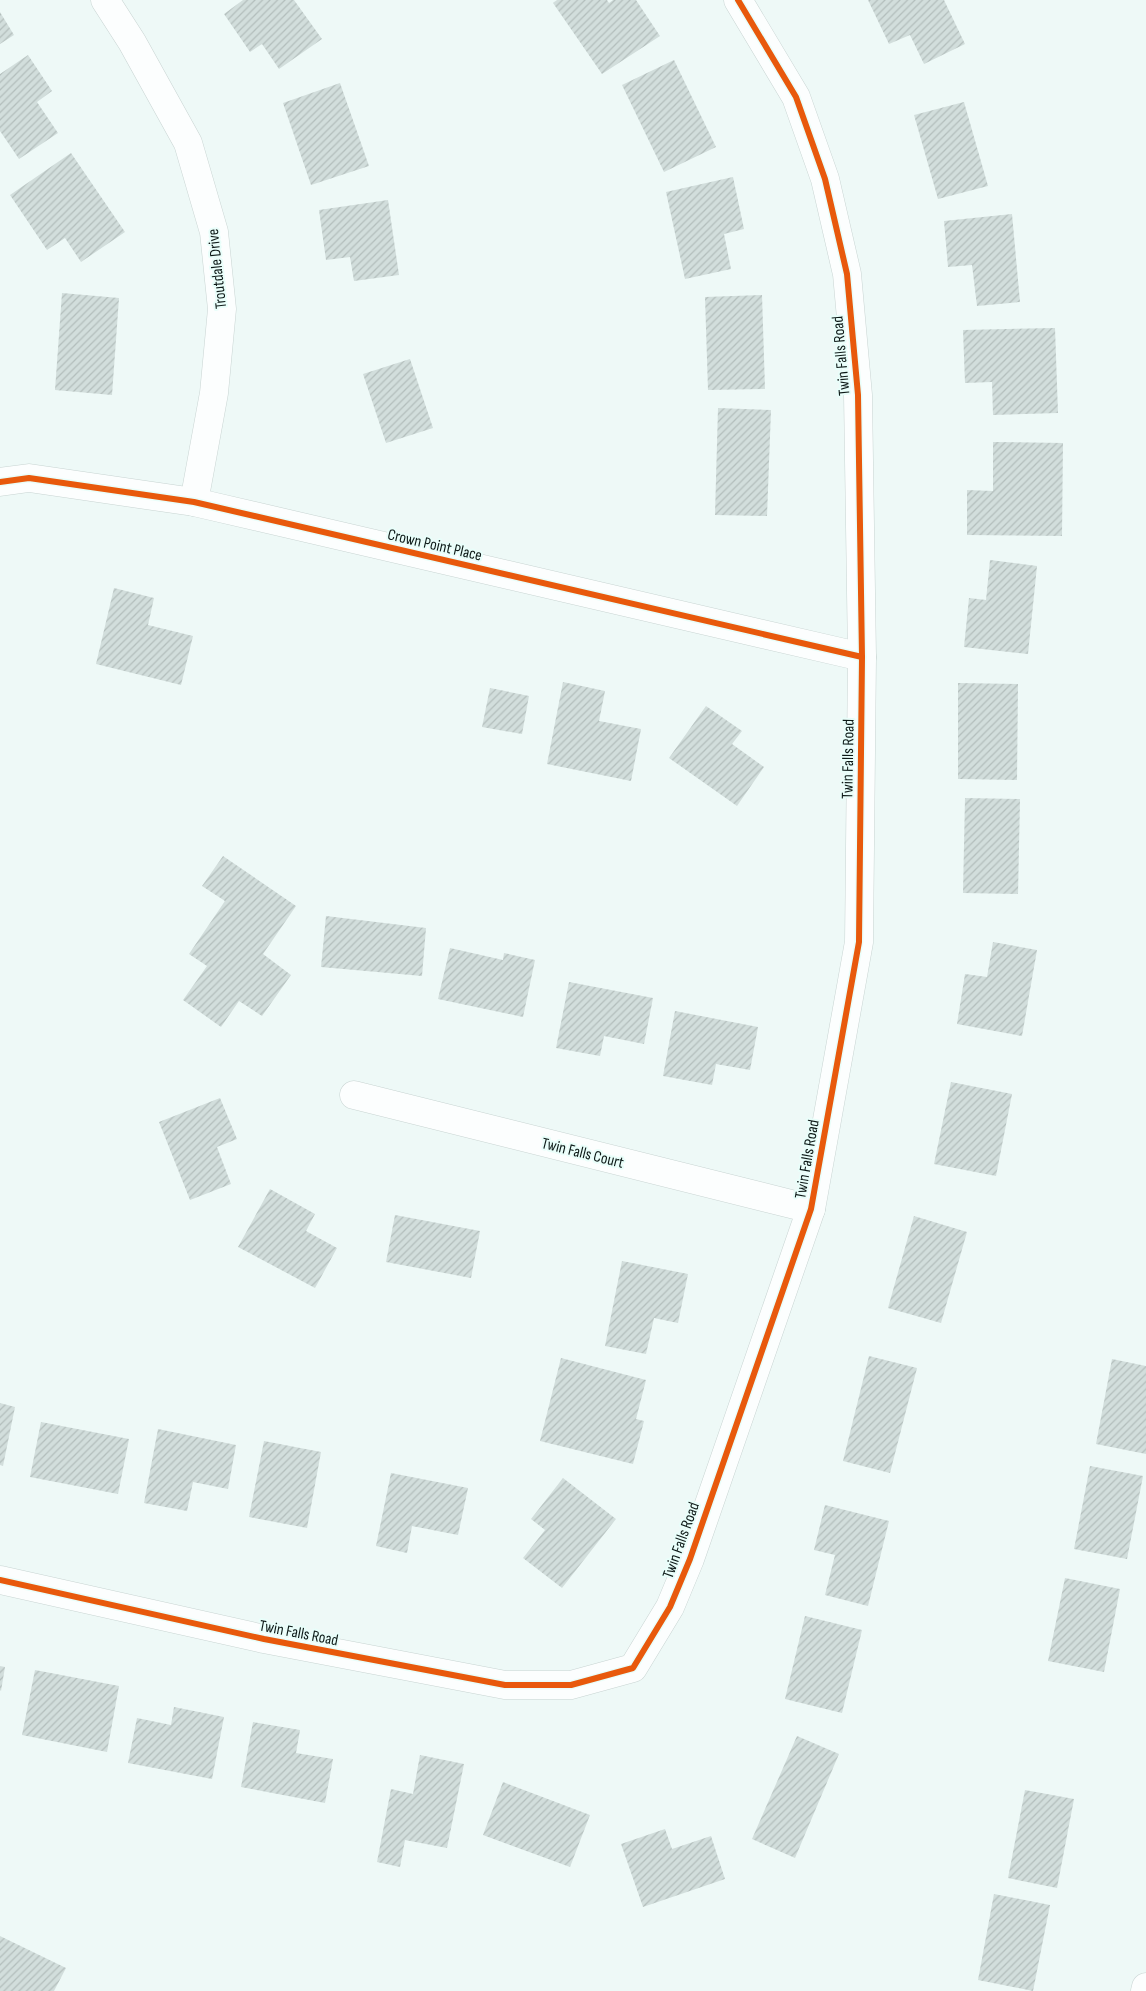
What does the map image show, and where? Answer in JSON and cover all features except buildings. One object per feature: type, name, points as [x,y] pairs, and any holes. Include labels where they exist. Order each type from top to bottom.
[{"type":"street","name":"Troutdale Drive","points":[[105,0],[132,42],[188,144],[214,232],[222,309],[214,393],[194,502]]},
{"type":"street","name":"Twin Falls Road","points":[[0,1580],[264,1639],[505,1684],[571,1685],[633,1668],[670,1607],[690,1560],[811,1209],[859,942],[862,657],[858,395],[847,274],[825,179],[796,97],[738,0]]},
{"type":"street","name":"Crown Point Place","points":[[0,482],[29,478],[194,502],[862,657]]},
{"type":"street","name":"Twin Falls Court","points":[[354,1095],[811,1209]]},
{"type":"street","points":[[1145,1991],[1146,1987]]},
{"type":"cycle path","points":[[0,1580],[264,1639],[505,1685],[571,1685],[633,1668],[670,1607],[690,1559],[811,1209],[859,942],[862,657],[858,395],[847,274],[825,179],[796,97],[738,0]]},
{"type":"cycle path","points":[[0,482],[29,478],[194,502],[862,657]]}]
